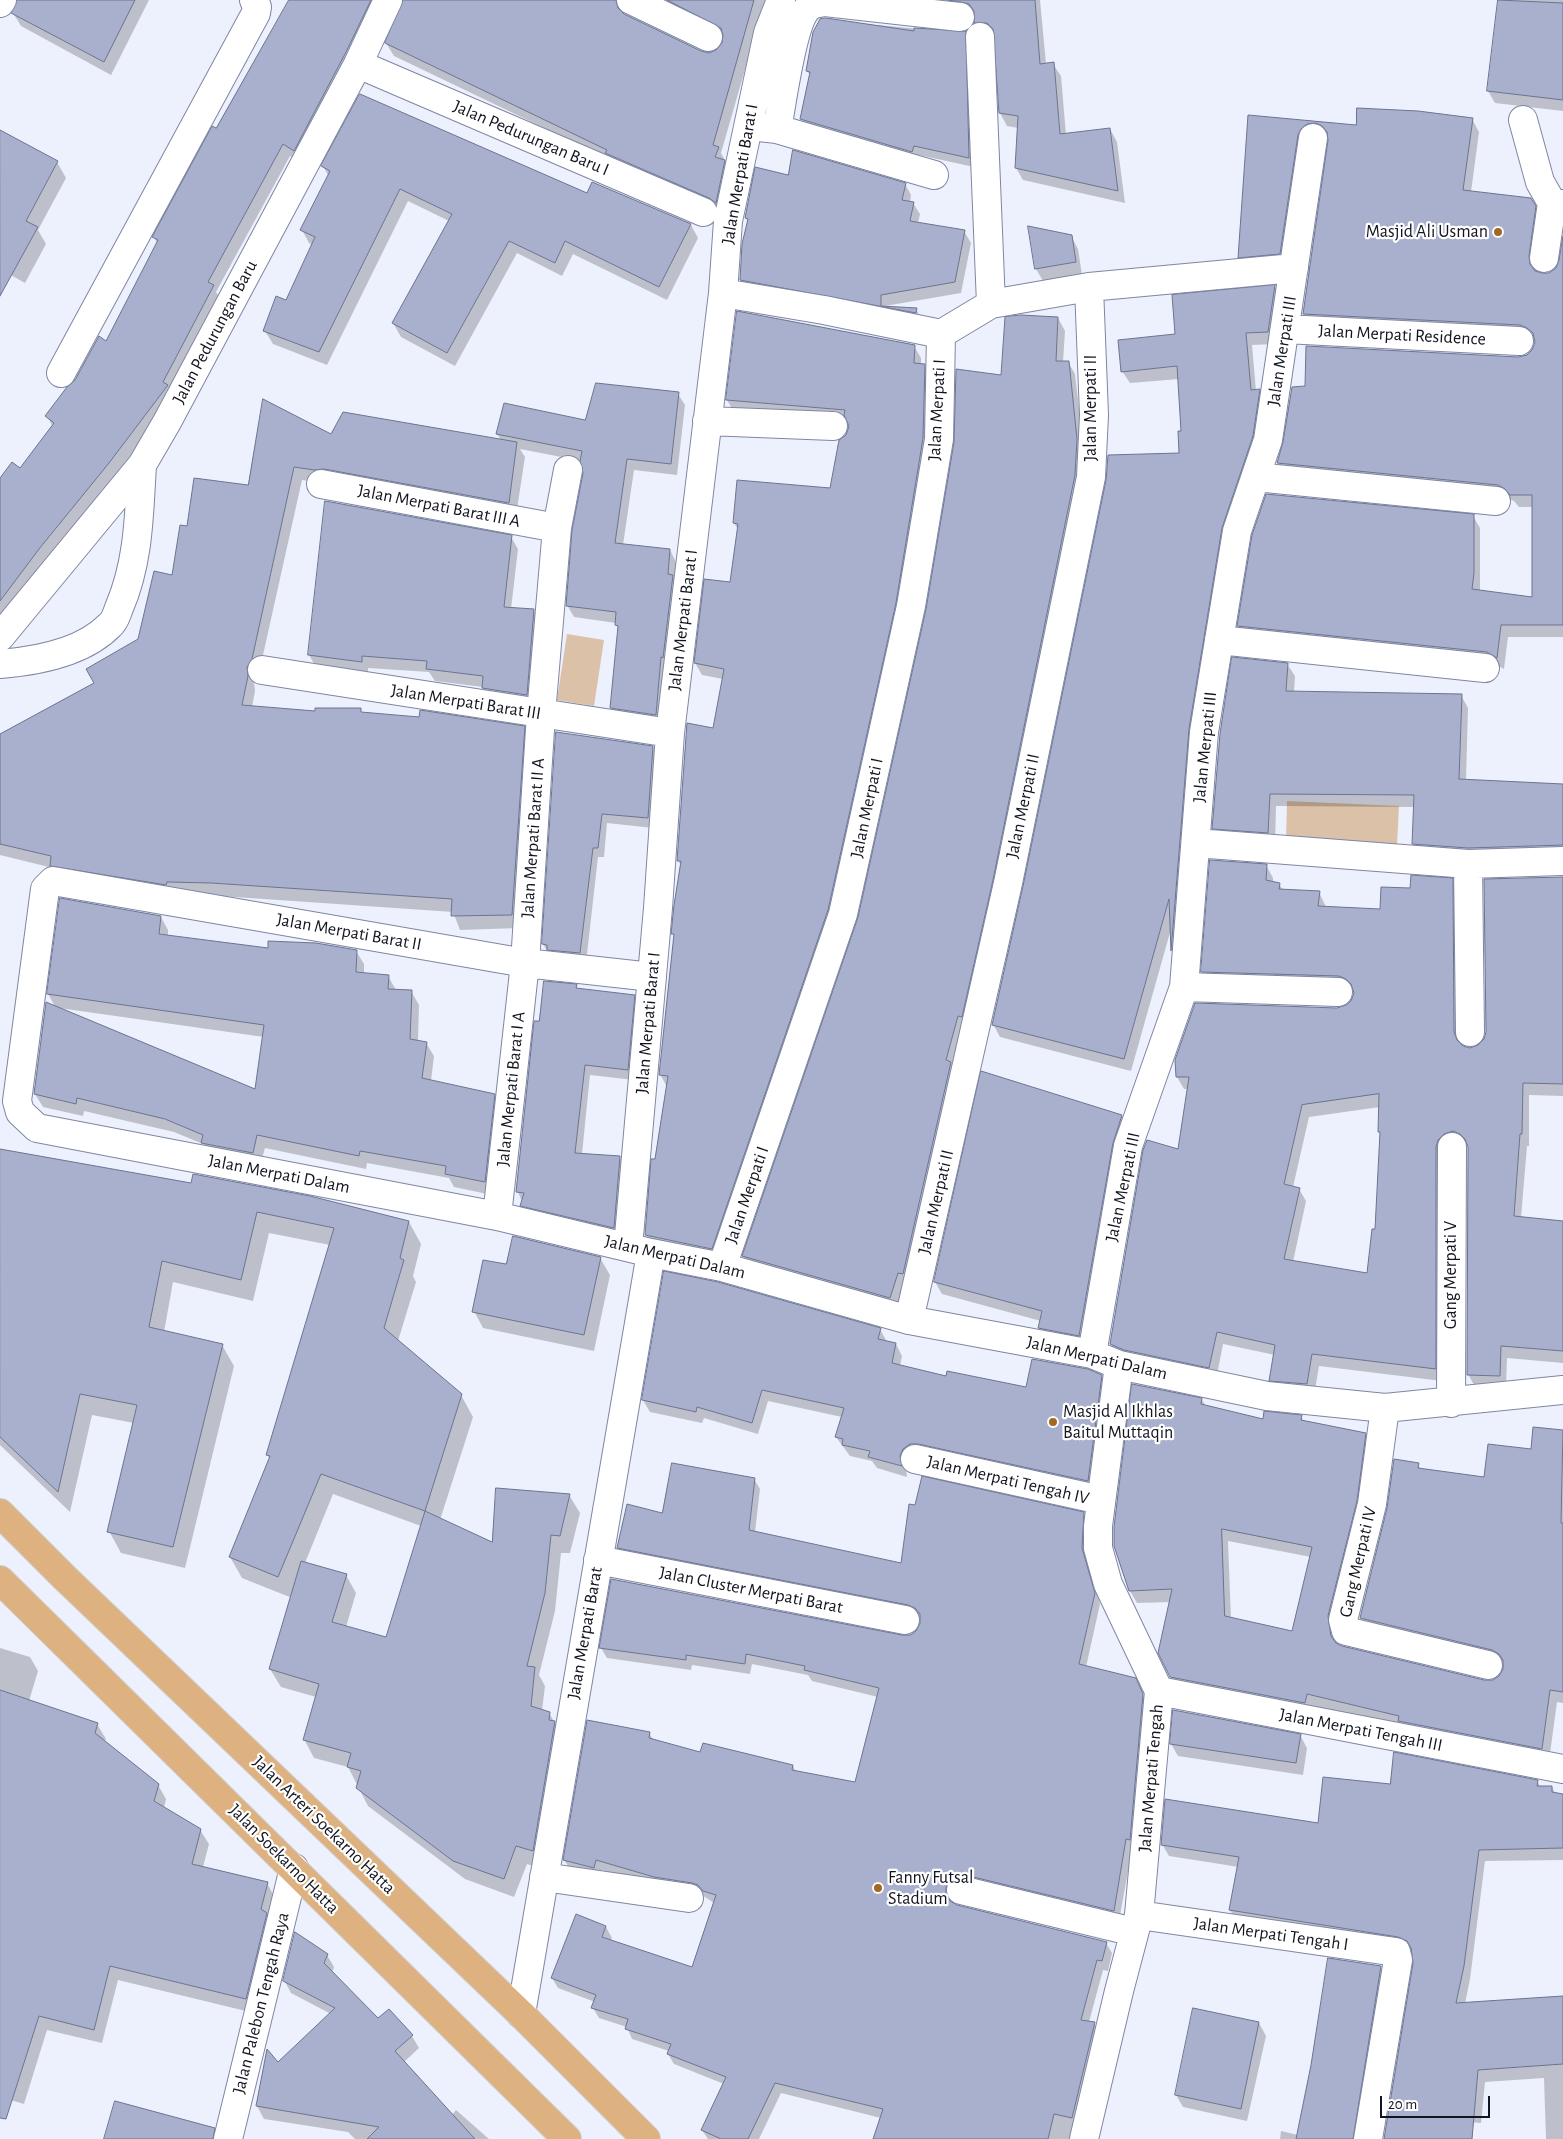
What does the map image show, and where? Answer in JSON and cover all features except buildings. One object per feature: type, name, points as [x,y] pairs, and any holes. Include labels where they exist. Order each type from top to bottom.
[{"type":"main road","name":"Jalan Arteri Soekarno Hatta","points":[[0,1513],[65,1578],[521,2014],[646,2139]]},
{"type":"main road","name":"Jalan Soekarno Hatta","points":[[0,1580],[567,2139]]},
{"type":"street","points":[[61,373],[256,13],[257,7],[254,0]]},
{"type":"street","name":"Jalan Pedurungan Baru","points":[[0,637],[142,465],[167,422],[358,64],[388,0]]},
{"type":"street","points":[[631,0],[708,37]]},
{"type":"street","name":"Jalan Merpati Barat I","points":[[640,1250],[652,977],[670,733],[723,293],[728,221],[768,33],[781,0]]},
{"type":"street","points":[[777,129],[795,34],[802,18],[811,6],[826,2],[960,17]]},
{"type":"street","points":[[980,37],[991,304]]},
{"type":"street","name":"Jalan Pedurungan Baru I","points":[[358,64],[703,212]]},
{"type":"street","points":[[1523,120],[1540,182],[1557,203],[1544,258]]},
{"type":"street","points":[[747,125],[777,129],[934,175]]},
{"type":"street","name":"Jalan Merpati III","points":[[1092,1354],[1128,1146],[1184,987],[1204,732],[1237,531],[1268,440],[1313,138]]},
{"type":"street","points":[[723,293],[824,310],[941,334],[991,304],[1089,287],[1294,268]]},
{"type":"street","name":"Jalan Merpati II","points":[[909,1320],[1008,882],[1091,477],[1094,415],[1089,287]]},
{"type":"street","name":"Jalan Merpati Residence","points":[[1285,329],[1519,341]]},
{"type":"street","name":"Jalan Merpati I","points":[[722,1266],[844,914],[911,606],[931,487],[939,439],[941,334]]},
{"type":"street","points":[[707,421],[833,426]]},
{"type":"street","points":[[0,664],[58,653],[96,637],[112,623],[129,584],[136,548],[142,465]]},
{"type":"street","points":[[541,714],[558,528],[568,470]]},
{"type":"street","points":[[1256,477],[1496,501]]},
{"type":"street","name":"Jalan Merpati Barat III A","points":[[321,484],[558,528]]},
{"type":"street","points":[[1219,640],[1485,668]]},
{"type":"street","name":"Jalan Merpati Barat III","points":[[262,670],[670,733]]},
{"type":"street","name":"Jalan Merpati Barat II A","points":[[525,962],[541,714]]},
{"type":"street","points":[[1196,843],[1468,864],[1563,861]]},
{"type":"street","points":[[1468,864],[1470,1032]]},
{"type":"street","name":"Jalan Merpati Barat II","points":[[49,883],[53,880],[525,962],[652,977]]},
{"type":"street","name":"Jalan Merpati Dalam","points":[[49,883],[44,889],[17,1101],[20,1112],[37,1128],[497,1216],[640,1250],[722,1266],[909,1320],[1092,1354],[1119,1365],[1267,1396],[1385,1408],[1451,1403],[1563,1390]]},
{"type":"street","name":"Jalan Merpati Barat I A","points":[[497,1216],[525,962]]},
{"type":"street","points":[[1184,987],[1338,992]]},
{"type":"street","name":"Gang Merpati V","points":[[1451,1403],[1452,1147]]},
{"type":"street","name":"Jalan Merpati Barat","points":[[521,2014],[598,1560],[640,1250]]},
{"type":"street","name":"Jalan Merpati Tengah","points":[[1084,2139],[1136,1924],[1159,1691],[1108,1584],[1098,1548],[1101,1500],[1119,1365]]},
{"type":"street","name":"Gang Merpati IV","points":[[1385,1408],[1372,1504],[1343,1620],[1344,1626],[1346,1630],[1488,1665]]},
{"type":"street","name":"Jalan Merpati Tengah IV","points":[[915,1459],[1101,1500]]},
{"type":"street","name":"Jalan Cluster Merpati Barat","points":[[598,1560],[905,1620]]},
{"type":"street","name":"Jalan Merpati Tengah III","points":[[1159,1691],[1563,1769]]},
{"type":"street","name":"Jalan Palebon Tengah Raya","points":[[228,2139],[294,1868]]},
{"type":"street","points":[[544,1877],[689,1898]]},
{"type":"street","points":[[961,1890],[1136,1924]]},
{"type":"street","name":"Jalan Merpati Tengah I","points":[[1136,1924],[1396,1952],[1398,1960],[1368,2139]]},
{"type":"shaded area","points":[[567,634],[604,640],[594,706],[557,700]]},
{"type":"shaded area","points":[[1287,801],[1399,806],[1397,845],[1286,841]]},
{"type":"place","name":"Masjid Ali Usman","points":[[1498,232]]},
{"type":"place","name":"Masjid Al Ikhlas Baitul Muttaqin","points":[[1053,1422]]},
{"type":"place","name":"Fanny Futsal Stadium","points":[[878,1888]]}]
